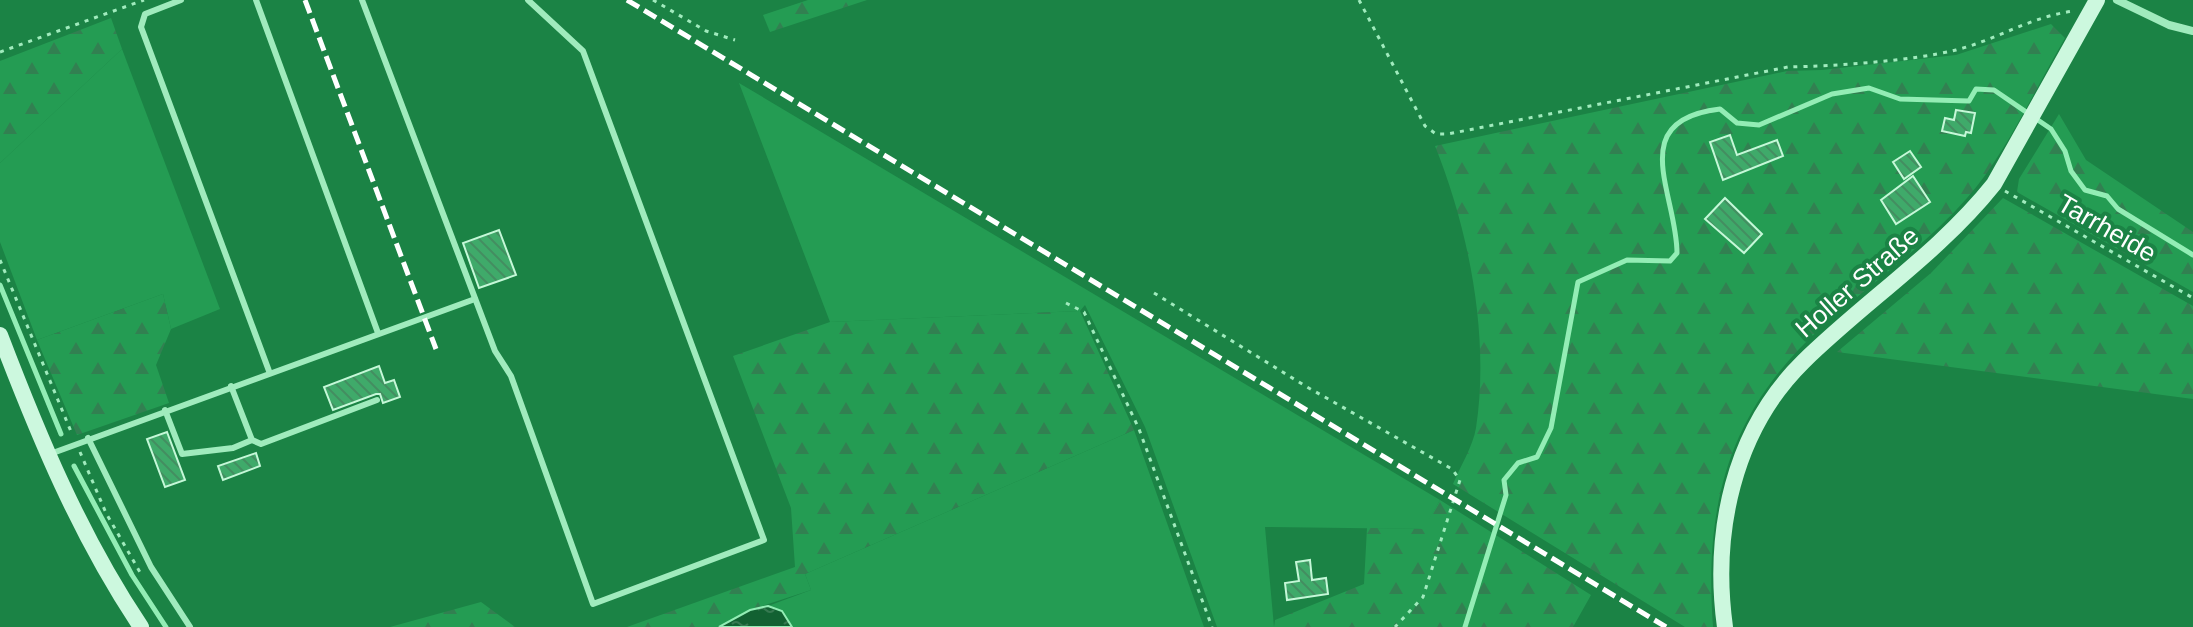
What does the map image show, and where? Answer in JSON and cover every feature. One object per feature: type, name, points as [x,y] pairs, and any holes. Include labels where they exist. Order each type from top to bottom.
[{"type":"street","name":"Holler Straße","points":[[1725,627],[1721,578],[1724,517],[1740,460],[1775,396],[1801,364],[1974,210],[1994,184],[2040,106],[2097,0]]},
{"type":"street","points":[[2117,0],[2169,25],[2193,31]]},
{"type":"street","points":[[0,335],[47,456],[86,533],[141,627]]},
{"type":"lane","points":[[181,0],[145,14],[141,27],[269,371]]},
{"type":"lane","points":[[256,0],[378,333]]},
{"type":"lane","points":[[362,0],[495,351],[511,376],[593,604],[764,540],[583,51],[528,0]]},
{"type":"lane","points":[[47,456],[269,371],[475,299]]},
{"type":"lane","points":[[231,386],[252,440],[261,444],[377,400]]},
{"type":"lane","points":[[165,410],[182,454],[233,448],[252,440]]},
{"type":"lane","points":[[88,438],[151,567],[190,627]]},
{"type":"path","points":[[0,52],[144,0]]},
{"type":"path","points":[[653,0],[706,31],[735,40]]},
{"type":"path","points":[[1359,0],[1425,126],[1436,134],[1788,67],[1822,66],[1956,50],[2067,12],[2080,10],[2089,16]]},
{"type":"path","name":"Tarrheide","points":[[1995,198],[2003,189],[2193,298]]},
{"type":"path","points":[[1154,293],[1307,387],[1452,469],[1460,480],[1423,597],[1395,627]]},
{"type":"path","points":[[1066,303],[1084,312],[1139,429],[1212,627]]},
{"type":"green space","points":[[808,0],[867,0],[770,32],[763,15]]},
{"type":"green space","points":[[111,18],[122,49],[0,163],[0,61]]},
{"type":"green space","points":[[2051,24],[2065,38],[2007,142],[1981,181],[1933,233],[1822,327],[1790,359],[1764,392],[1744,427],[1729,463],[1719,501],[1713,540],[1713,627],[1685,627],[1453,484],[1476,428],[1480,357],[1474,284],[1467,248],[1435,146],[1787,71],[1956,55]]},
{"type":"green space","points":[[122,49],[220,309],[171,329],[163,294],[37,340],[0,242],[0,163]]},
{"type":"green space","points":[[739,83],[1440,500],[1424,529],[1265,527],[1274,627],[1217,627],[1145,427],[1085,305],[1080,311],[830,322]]},
{"type":"green space","points":[[2059,114],[2086,160],[2193,232],[2193,292],[2017,192],[2019,179]]},
{"type":"green space","points":[[2003,198],[2193,306],[2193,399],[1837,352],[1931,273]]},
{"type":"green space","points":[[163,294],[171,329],[156,365],[169,403],[77,435],[37,340]]},
{"type":"green space","points":[[1080,311],[1134,430],[805,574],[811,590],[750,610],[719,627],[627,627],[795,567],[791,508],[733,356],[830,322]]},
{"type":"green space","points":[[1134,430],[1204,627],[792,627],[782,611],[768,606],[811,590],[805,574]]},
{"type":"green space","points":[[1440,500],[1591,595],[1573,627],[1274,627],[1275,620],[1364,584],[1367,528],[1423,529]]},
{"type":"green space","points":[[481,602],[515,627],[390,627]]},
{"type":"water","points":[[768,606],[782,611],[792,627],[719,627],[750,610]]},
{"type":"building","points":[[1956,110],[1975,113],[1971,133],[1966,132],[1965,136],[1942,131],[1945,118],[1954,120]]},
{"type":"building","points":[[1730,135],[1737,155],[1777,140],[1783,156],[1723,180],[1710,142]]},
{"type":"building","points":[[1910,151],[1921,167],[1904,179],[1893,162]]},
{"type":"building","points":[[1913,176],[1930,202],[1896,224],[1881,200]]},
{"type":"building","points":[[1725,198],[1762,234],[1744,253],[1705,219]]},
{"type":"building","points":[[499,230],[516,275],[479,288],[463,243]]},
{"type":"building","points":[[379,366],[385,383],[394,380],[400,397],[383,403],[380,394],[376,394],[333,410],[324,387]]},
{"type":"building","points":[[167,432],[185,480],[165,487],[147,439]]},
{"type":"building","points":[[256,453],[260,466],[223,480],[218,466]]},
{"type":"building","points":[[1310,560],[1312,580],[1326,578],[1328,594],[1287,600],[1285,583],[1299,581],[1296,562]]},
{"type":"waterway","points":[[1465,627],[1506,495],[1504,480],[1518,463],[1537,457],[1551,428],[1578,282],[1627,260],[1670,261],[1677,253],[1662,163],[1664,144],[1673,128],[1691,116],[1720,109],[1737,123],[1759,125],[1832,94],[1869,88],[1900,99],[1969,101],[1976,89],[1994,90],[2051,129],[2065,151],[2071,171],[2085,190],[2107,196],[2118,209],[2193,255]]},
{"type":"waterway","points":[[0,285],[61,434]]},
{"type":"waterway","points":[[74,466],[132,575],[166,627]]},
{"type":"railway","points":[[305,0],[436,349]]},
{"type":"railway","points":[[627,0],[1666,627]]}]
